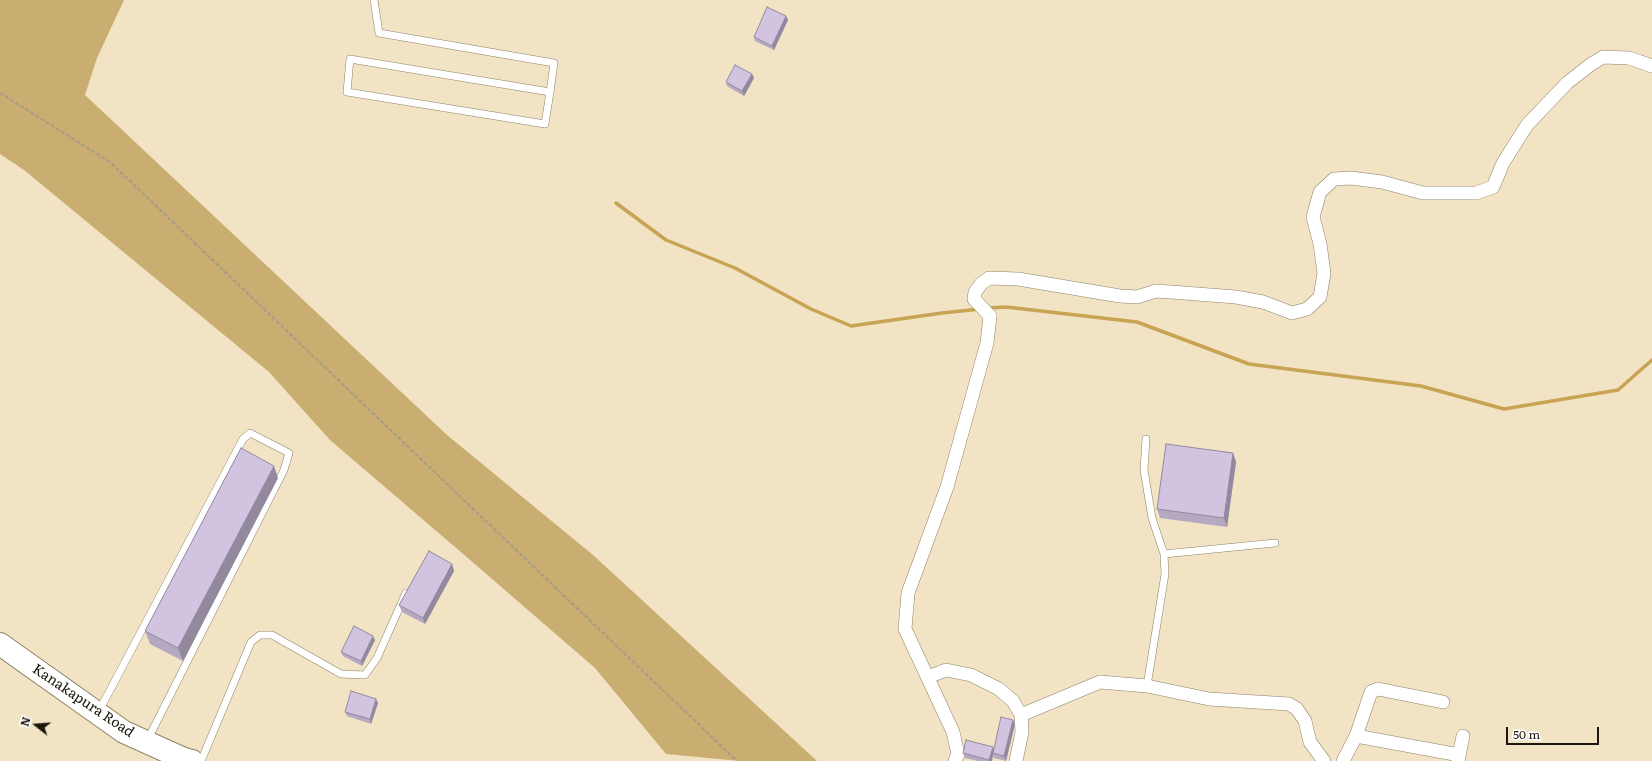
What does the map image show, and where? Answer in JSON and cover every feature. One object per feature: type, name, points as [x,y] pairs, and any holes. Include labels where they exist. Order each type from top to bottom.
[{"type":"highway","name":"Kanakapura Road","points":[[0,644],[124,732],[184,759],[192,761]]},
{"type":"street","points":[[955,761],[958,754],[953,732],[905,628],[908,593],[947,487],[987,343],[990,316],[974,299],[975,292],[981,284],[989,278],[1018,279],[1120,296],[1137,297],[1156,291],[1236,297],[1263,302],[1292,313],[1307,309],[1320,297],[1324,273],[1320,244],[1313,217],[1320,192],[1334,179],[1351,178],[1382,182],[1422,193],[1476,193],[1493,187],[1503,163],[1527,125],[1567,83],[1590,65],[1603,57],[1629,58],[1652,66]]},
{"type":"street","points":[[928,677],[946,670],[971,675],[998,689],[1013,701],[1021,715],[1022,732],[1016,761]]},
{"type":"street","points":[[1021,715],[1100,682],[1147,686],[1209,698],[1289,704],[1297,709],[1305,721],[1310,742],[1322,760]]},
{"type":"street","points":[[1343,761],[1356,736],[1371,692],[1378,689],[1443,702]]},
{"type":"street","points":[[1356,736],[1458,758],[1463,736]]},
{"type":"lane","points":[[374,0],[379,33],[554,63],[550,92],[545,124],[347,92],[350,59],[550,92]]},
{"type":"lane","points":[[98,713],[243,439],[250,433],[289,453],[284,470],[146,742]]},
{"type":"lane","points":[[1146,438],[1144,470],[1152,518],[1164,554],[1165,574],[1147,686]]},
{"type":"lane","points":[[1164,554],[1275,543]]},
{"type":"lane","points":[[201,761],[251,642],[260,635],[272,634],[341,674],[351,676],[365,675],[377,658],[406,593]]},
{"type":"path","points":[[0,93],[110,162],[737,761]]},
{"type":"shaded area","points":[[0,0],[124,0],[97,58],[85,95],[447,435],[593,555],[817,761],[740,761],[666,754],[595,668],[330,440],[269,372],[24,170],[0,154]]},
{"type":"building","points":[[767,7],[786,16],[772,46],[754,37]]},
{"type":"building","points":[[735,65],[752,74],[742,91],[726,82]]},
{"type":"building","points":[[1166,444],[1233,453],[1224,518],[1157,509]]},
{"type":"building","points":[[241,448],[274,466],[178,648],[145,631]]},
{"type":"building","points":[[429,551],[452,564],[423,618],[399,605]]},
{"type":"building","points":[[354,626],[373,636],[361,661],[341,652]]},
{"type":"building","points":[[351,691],[376,699],[370,719],[345,712]]},
{"type":"building","points":[[1001,717],[1013,720],[1004,756],[993,753]]},
{"type":"building","points":[[966,740],[993,747],[989,760],[963,753]]},
{"type":"waterway","points":[[616,203],[666,240],[735,268],[811,309],[851,326],[980,309]]},
{"type":"waterway","points":[[988,308],[1006,307],[1137,322],[1249,364],[1421,386],[1504,409],[1618,390],[1652,360]]}]
